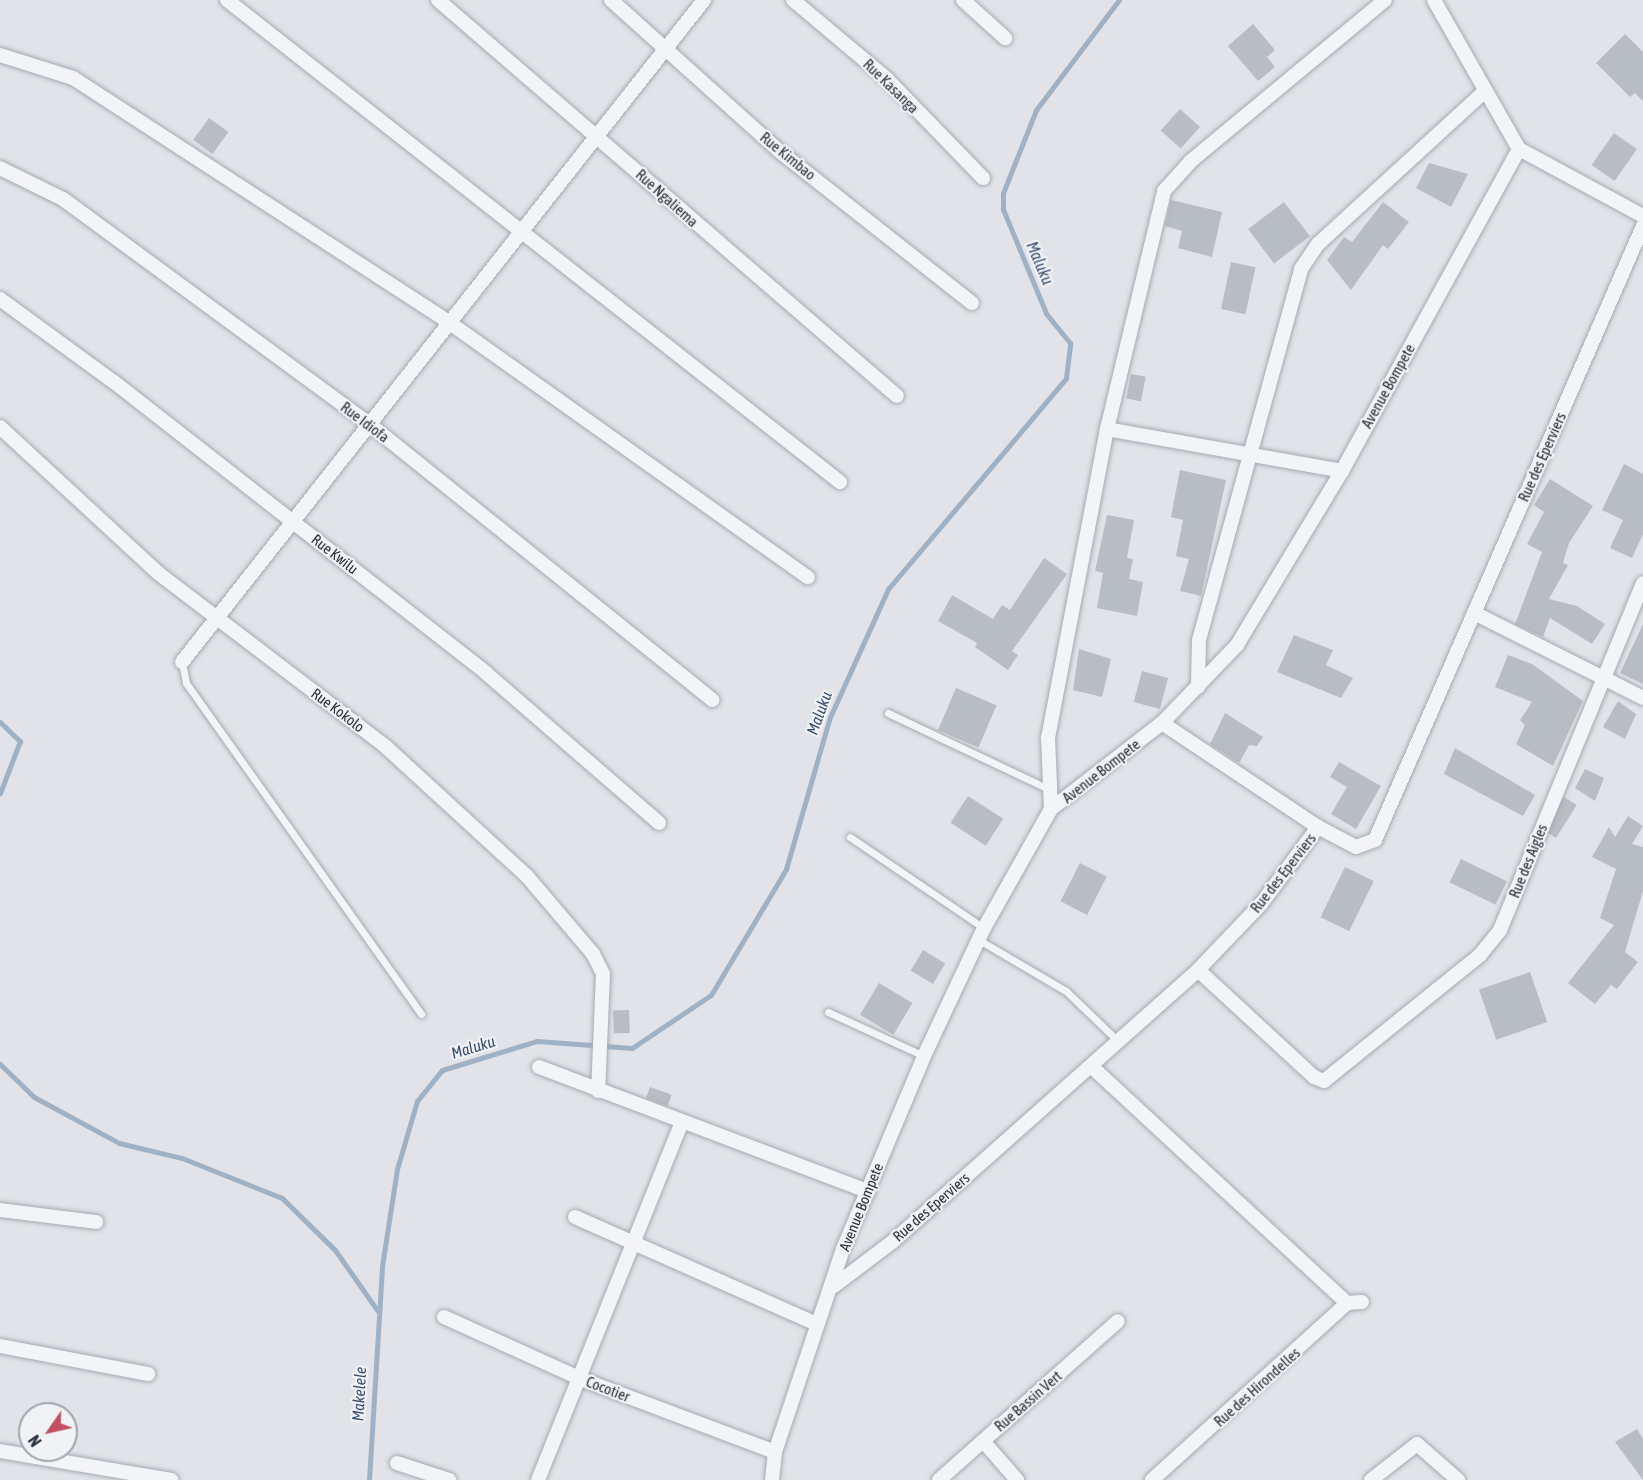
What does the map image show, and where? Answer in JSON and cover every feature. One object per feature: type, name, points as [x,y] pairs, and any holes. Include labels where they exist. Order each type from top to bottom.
[{"type":"street","points":[[227,0],[840,482]]},
{"type":"street","name":"Rue Ngaliema","points":[[438,0],[897,396]]},
{"type":"street","name":"Rue Kimbao","points":[[611,0],[778,150],[972,303]]},
{"type":"street","points":[[182,662],[704,0]]},
{"type":"street","name":"Rue Kasanga","points":[[793,0],[886,79],[983,178]]},
{"type":"street","points":[[963,0],[1005,38]]},
{"type":"street","points":[[1051,809],[1048,738],[1107,429],[1169,184],[1385,0]]},
{"type":"street","points":[[1434,0],[1519,149],[1643,216]]},
{"type":"street","points":[[0,55],[73,78],[450,323],[808,577]]},
{"type":"street","points":[[1198,687],[1199,640],[1310,254],[1485,91]]},
{"type":"street","name":"Avenue Bompete","points":[[772,1480],[775,1452],[816,1324],[834,1286],[868,1191],[924,1056],[982,934],[1051,809],[1162,723],[1237,645],[1342,471],[1519,149]]},
{"type":"street","name":"Rue Idiofa","points":[[0,168],[63,200],[369,423],[713,700]]},
{"type":"street","name":"Rue des Eperviers","points":[[834,1286],[1091,1066],[1117,1040],[1198,970],[1261,904],[1318,827],[1356,847],[1375,840],[1643,226]]},
{"type":"street","name":"Rue Kwilu","points":[[0,299],[292,520],[495,681],[659,823]]},
{"type":"street","name":"Rue Kokolo","points":[[0,427],[158,573],[385,746],[521,870],[598,963],[604,1039],[598,1091]]},
{"type":"street","points":[[1107,429],[1342,471]]},
{"type":"street","name":"Rue des Aigles","points":[[1198,970],[1314,1077],[1329,1078],[1493,942],[1643,583]]},
{"type":"street","points":[[1474,613],[1643,698]]},
{"type":"street","points":[[1162,723],[1318,827]]},
{"type":"street","points":[[1091,1066],[1347,1303],[1362,1302]]},
{"type":"street","points":[[539,1067],[681,1124],[868,1191]]},
{"type":"street","points":[[538,1480],[581,1379],[681,1124]]},
{"type":"street","points":[[0,1210],[96,1222]]},
{"type":"street","points":[[575,1217],[633,1246],[816,1324]]},
{"type":"street","name":"Rue des Hirondelles","points":[[1152,1480],[1347,1303]]},
{"type":"street","name":"Cocotier","points":[[444,1317],[581,1379],[775,1452]]},
{"type":"street","name":"Rue Bassin Vert","points":[[939,1480],[1118,1321]]},
{"type":"street","points":[[0,1346],[148,1374]]},
{"type":"street","points":[[983,1441],[1017,1480]]},
{"type":"street","points":[[1371,1480],[1417,1443],[1458,1480]]},
{"type":"street","points":[[0,1451],[172,1480]]},
{"type":"street","points":[[397,1463],[449,1480]]},
{"type":"lane","points":[[182,662],[186,683],[421,1014]]},
{"type":"lane","points":[[888,713],[1049,789]]},
{"type":"lane","points":[[850,837],[982,934],[1066,991],[1117,1040]]},
{"type":"lane","points":[[828,1012],[924,1056]]},
{"type":"building","points":[[1253,24],[1275,50],[1267,57],[1275,67],[1258,81],[1228,46]]},
{"type":"building","points":[[1625,34],[1643,52],[1643,101],[1635,93],[1630,97],[1596,63]]},
{"type":"building","points":[[1180,109],[1200,127],[1181,149],[1161,131]]},
{"type":"building","points":[[209,118],[228,132],[213,154],[193,140]]},
{"type":"building","points":[[1614,133],[1637,149],[1615,181],[1592,165]]},
{"type":"building","points":[[1429,163],[1468,174],[1451,207],[1416,188]]},
{"type":"building","points":[[1171,200],[1222,212],[1212,257],[1178,248],[1182,231],[1165,226]]},
{"type":"building","points":[[1284,202],[1310,236],[1274,263],[1248,229]]},
{"type":"building","points":[[1383,202],[1409,222],[1388,249],[1383,245],[1351,290],[1327,260],[1344,237],[1352,242]]},
{"type":"building","points":[[1231,262],[1255,267],[1245,314],[1221,309]]},
{"type":"building","points":[[1131,374],[1146,377],[1141,401],[1126,399]]},
{"type":"building","points":[[1624,464],[1643,474],[1643,534],[1632,558],[1610,548],[1623,520],[1602,510]]},
{"type":"building","points":[[1180,470],[1226,480],[1201,596],[1180,591],[1189,559],[1176,556],[1183,520],[1171,517]]},
{"type":"building","points":[[1550,479],[1593,506],[1569,543],[1563,563],[1568,565],[1549,599],[1577,606],[1605,624],[1592,644],[1550,618],[1543,637],[1515,624],[1542,552],[1527,544],[1544,512],[1534,505]]},
{"type":"building","points":[[1107,515],[1134,520],[1127,558],[1133,559],[1129,579],[1143,582],[1137,616],[1097,608],[1103,573],[1095,571]]},
{"type":"building","points":[[1044,558],[1067,574],[1012,651],[1018,655],[1008,670],[975,647],[977,643],[938,621],[952,595],[993,619],[1002,605],[1010,610]]},
{"type":"building","points":[[1643,624],[1643,684],[1620,673]]},
{"type":"building","points":[[1294,635],[1333,650],[1326,665],[1353,678],[1341,698],[1277,672]]},
{"type":"building","points":[[1079,649],[1111,659],[1102,697],[1073,690]]},
{"type":"building","points":[[1508,655],[1532,664],[1583,701],[1553,766],[1516,744],[1525,725],[1520,720],[1532,702],[1495,687]]},
{"type":"building","points":[[1142,671],[1168,678],[1160,709],[1134,702]]},
{"type":"building","points":[[956,688],[997,705],[979,748],[938,730]]},
{"type":"building","points":[[1618,701],[1636,714],[1625,739],[1603,727]]},
{"type":"building","points":[[1225,713],[1263,737],[1257,746],[1249,745],[1239,763],[1210,744]]},
{"type":"building","points":[[1455,748],[1535,795],[1523,816],[1444,774]]},
{"type":"building","points":[[1339,762],[1381,786],[1356,829],[1331,814],[1347,787],[1330,777]]},
{"type":"building","points":[[1585,769],[1604,778],[1595,801],[1575,788]]},
{"type":"building","points":[[968,796],[1003,819],[986,846],[951,823]]},
{"type":"building","points":[[1564,797],[1577,805],[1556,838],[1543,830]]},
{"type":"building","points":[[1628,816],[1643,826],[1632,844],[1643,847],[1643,891],[1625,952],[1638,962],[1617,989],[1611,985],[1595,1004],[1568,983],[1614,925],[1600,918],[1616,869],[1592,857],[1609,827],[1615,837]]},
{"type":"building","points":[[1461,859],[1507,881],[1495,905],[1450,882]]},
{"type":"building","points":[[1080,863],[1107,877],[1087,915],[1060,901]]},
{"type":"building","points":[[1345,867],[1374,881],[1349,931],[1320,917]]},
{"type":"building","points":[[923,950],[945,963],[933,984],[911,971]]},
{"type":"building","points":[[1530,972],[1547,1022],[1496,1040],[1479,990]]},
{"type":"building","points":[[879,983],[912,1003],[893,1035],[860,1015]]},
{"type":"building","points":[[629,1010],[630,1033],[614,1034],[613,1011]]},
{"type":"building","points":[[650,1087],[672,1095],[668,1106],[646,1098]]},
{"type":"building","points":[[1637,1429],[1643,1439],[1643,1480],[1615,1442]]},
{"type":"waterway","name":"Maluku","points":[[369,1480],[382,1266],[397,1169],[417,1101],[442,1070],[537,1041],[632,1048],[711,995],[786,869],[830,717],[888,589],[1066,378],[1070,343],[1046,313],[1003,209],[1003,193],[1036,110],[1119,0]]},
{"type":"waterway","points":[[0,722],[20,741],[0,793]]},
{"type":"waterway","points":[[0,1064],[34,1097],[119,1143],[182,1158],[282,1198],[335,1250],[377,1310]]},
{"type":"water label","name":"Makelele","points":[[359,1394]]}]
